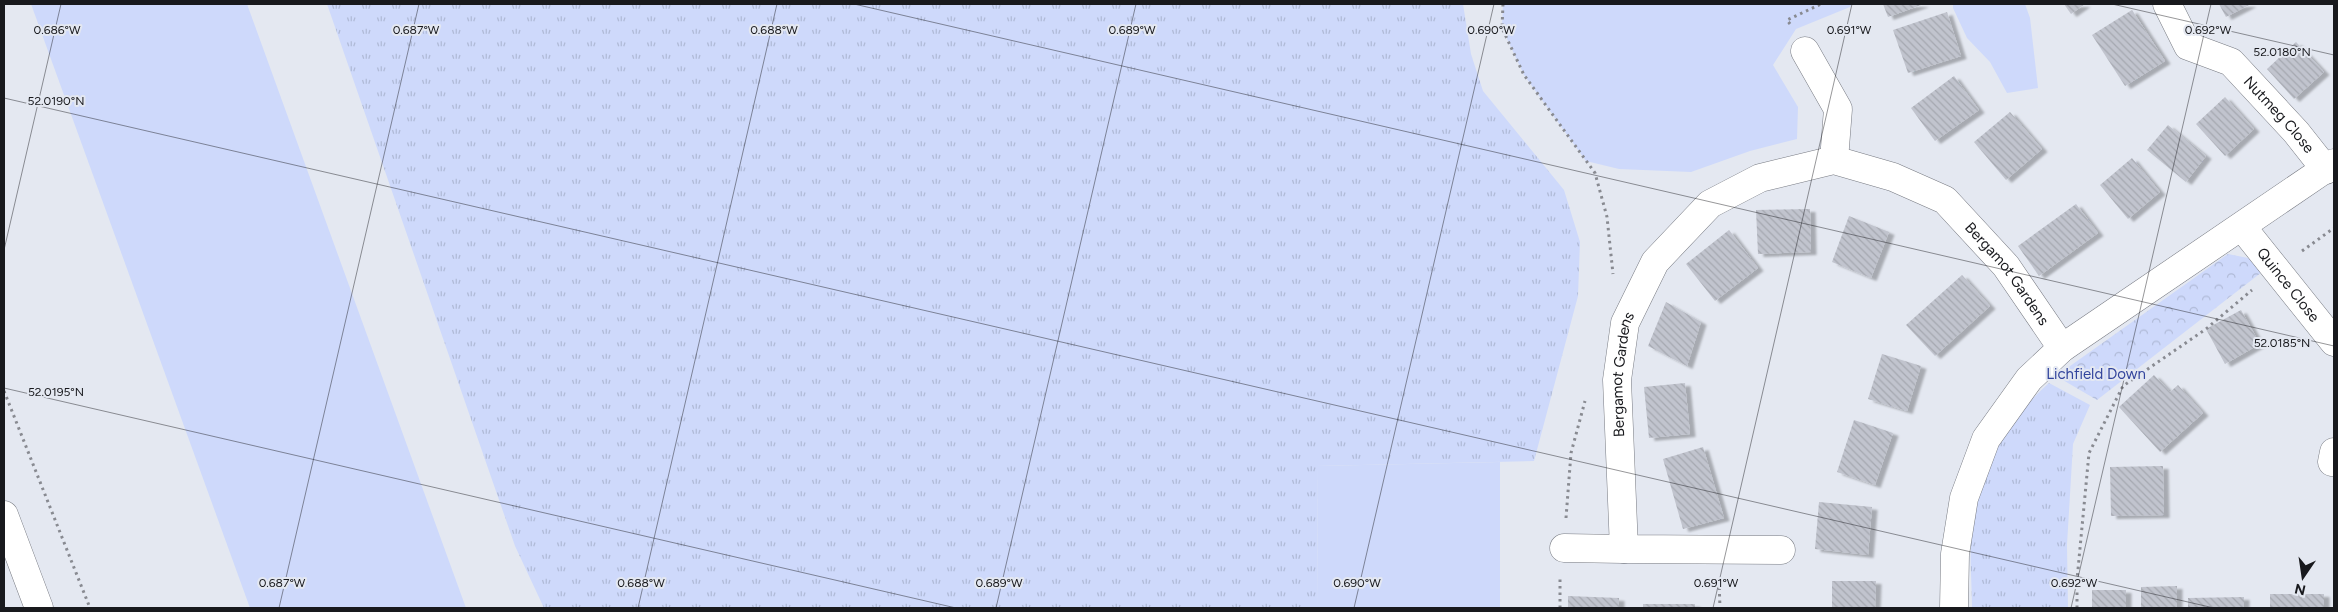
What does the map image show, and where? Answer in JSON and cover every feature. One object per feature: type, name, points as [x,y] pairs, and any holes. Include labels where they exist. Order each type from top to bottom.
[{"type":"main road","name":"Nutmeg Close","points":[[2167,4],[2188,46],[2230,62],[2330,166]]},
{"type":"main road","points":[[1804,51],[1838,109],[1834,160]]},
{"type":"main road","name":"Bergamot Gardens","points":[[1624,549],[1617,380],[1625,323],[1655,262],[1710,204],[1760,178],[1834,160],[1893,178],[1945,200],[2006,266],[2062,348]]},
{"type":"main road","points":[[1954,608],[1955,554],[1964,498],[1986,439],[2030,379],[2062,348],[2330,166]]},
{"type":"main road","name":"Quince Close","points":[[2242,227],[2334,342]]},
{"type":"main road","points":[[4,515],[40,608]]},
{"type":"main road","points":[[1564,548],[1781,550]]},
{"type":"path","points":[[1503,4],[1502,28],[1524,75],[1595,172],[1608,217],[1612,278]]},
{"type":"path","points":[[2077,608],[2077,580],[2089,453],[2122,386],[2206,329],[2275,270],[2334,228]]},
{"type":"path","points":[[4,391],[90,608]]},
{"type":"path","points":[[1560,608],[1560,571],[1564,548],[1570,453],[1586,397]]},
{"type":"green space","points":[[31,4],[247,4],[466,608],[250,608]]},
{"type":"green space","points":[[327,4],[1463,4],[1471,54],[1483,91],[1564,190],[1580,242],[1578,296],[1534,461],[1317,466],[1318,608],[544,608],[515,546]]},
{"type":"green space","points":[[1503,4],[1852,4],[1850,7],[1796,29],[1773,65],[1798,107],[1797,139],[1750,151],[1691,172],[1619,169],[1586,161],[1524,75],[1502,28]]},
{"type":"green space","points":[[1953,4],[2025,4],[2030,18],[2038,88],[2007,93],[1990,62],[1967,38],[1953,8]]},
{"type":"green space","name":"Lichfield Down","points":[[2228,254],[2248,258],[2262,272],[2097,400],[2056,376]]},
{"type":"green space","points":[[2049,383],[2090,405],[2073,444],[2067,545],[2068,608],[1972,608],[1971,541],[1980,490],[1996,450],[2007,432],[2019,414]]},
{"type":"green space","points":[[1500,462],[1500,608],[1318,608],[1317,466]]},
{"type":"building","points":[[1883,4],[1924,4],[1888,17]]},
{"type":"building","points":[[2064,4],[2085,4],[2071,14]]},
{"type":"building","points":[[2219,4],[2251,4],[2226,17]]},
{"type":"building","points":[[2132,10],[2165,61],[2125,86],[2092,35]]},
{"type":"building","points":[[1947,12],[1961,56],[1908,73],[1893,30]]},
{"type":"building","points":[[2296,42],[2324,72],[2294,99],[2267,69]]},
{"type":"building","points":[[1954,76],[1979,110],[1935,141],[1911,108]]},
{"type":"building","points":[[2225,97],[2254,129],[2225,156],[2196,124]]},
{"type":"building","points":[[2010,112],[2042,149],[2006,180],[1974,142]]},
{"type":"building","points":[[2168,125],[2206,156],[2186,182],[2147,150]]},
{"type":"building","points":[[2132,158],[2160,192],[2128,219],[2100,185]]},
{"type":"building","points":[[2076,204],[2098,233],[2039,276],[2018,246]]},
{"type":"building","points":[[1810,209],[1811,252],[1758,254],[1756,210]]},
{"type":"building","points":[[1849,216],[1889,232],[1871,278],[1832,262]]},
{"type":"building","points":[[1729,230],[1758,268],[1715,301],[1686,264]]},
{"type":"building","points":[[1962,275],[1990,306],[1935,356],[1906,325]]},
{"type":"building","points":[[1666,302],[1701,322],[1687,366],[1648,346]]},
{"type":"building","points":[[2241,310],[2260,344],[2225,364],[2206,329]]},
{"type":"building","points":[[1882,354],[1921,366],[1907,411],[1868,399]]},
{"type":"building","points":[[2154,375],[2170,392],[2178,385],[2203,413],[2160,452],[2119,407]]},
{"type":"building","points":[[1685,383],[1690,434],[1649,438],[1644,387]]},
{"type":"building","points":[[1854,420],[1893,433],[1875,485],[1837,472]]},
{"type":"building","points":[[1703,447],[1724,518],[1683,529],[1663,459]]},
{"type":"building","points":[[2163,466],[2164,515],[2111,516],[2110,467]]},
{"type":"building","points":[[1819,502],[1872,507],[1868,555],[1815,549]]},
{"type":"building","points":[[1832,581],[1876,581],[1875,608],[1832,608]]},
{"type":"building","points":[[2177,586],[2177,608],[2141,608],[2141,587]]},
{"type":"building","points":[[2092,590],[2126,590],[2126,608],[2092,608]]},
{"type":"building","points":[[2270,594],[2324,594],[2324,608],[2270,608]]},
{"type":"building","points":[[1568,596],[1619,598],[1619,608],[1568,608]]},
{"type":"building","points":[[2244,597],[2244,608],[2188,608],[2188,598]]},
{"type":"building","points":[[1643,604],[1695,604],[1695,608],[1643,608]]}]
